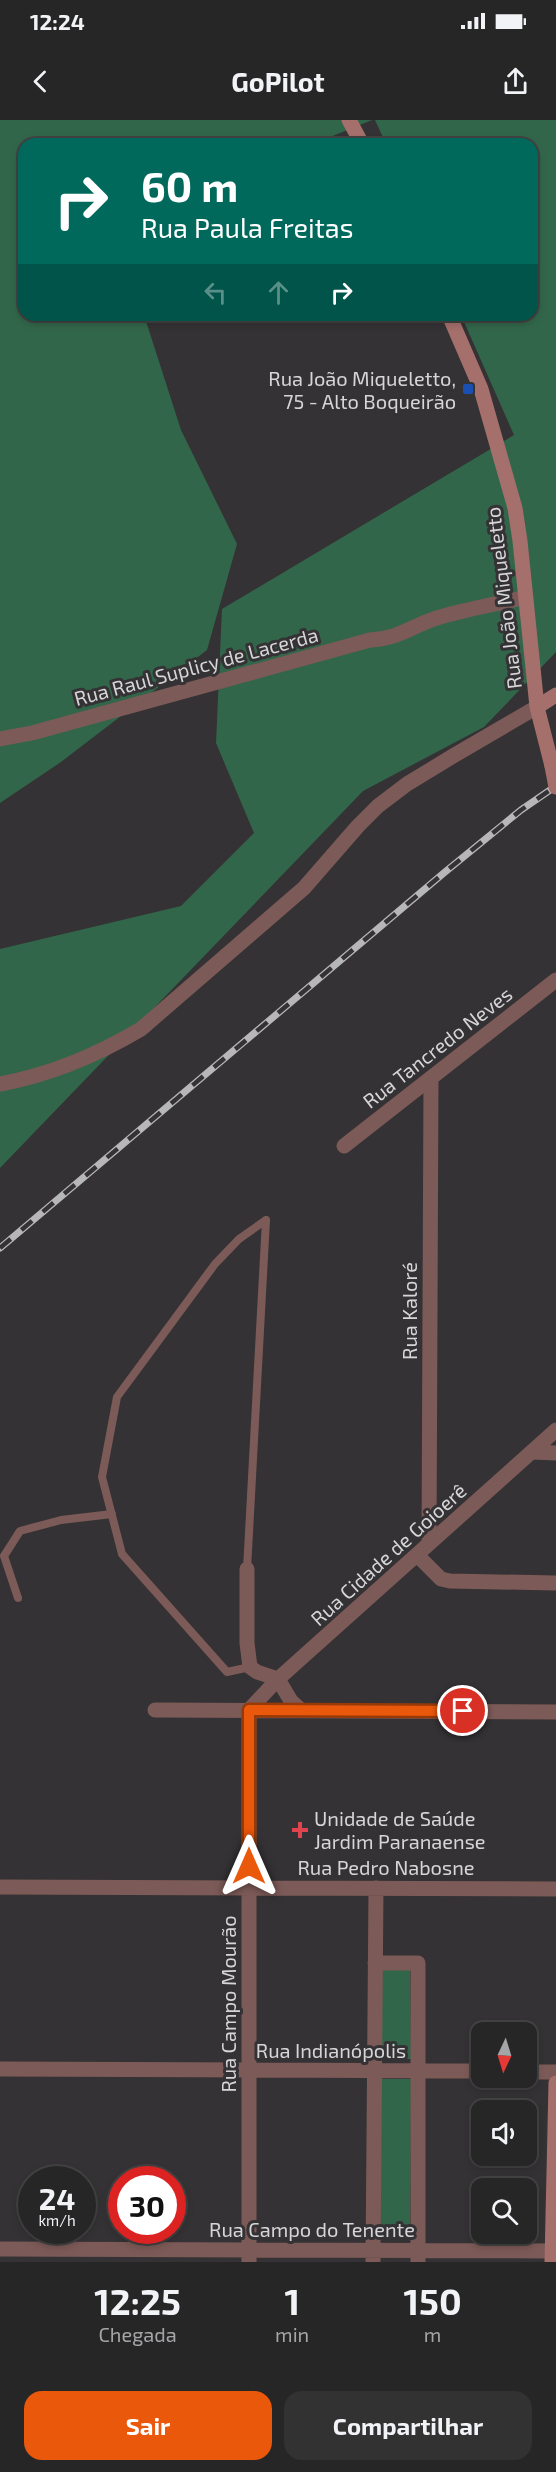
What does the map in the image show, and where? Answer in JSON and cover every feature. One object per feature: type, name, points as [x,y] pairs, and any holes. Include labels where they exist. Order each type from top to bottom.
[{"type":"street","points":[[349,120],[359,138]]},
{"type":"street","name":"Rua João Miqueletto","points":[[453,321],[481,389],[504,466],[518,530],[537,707],[556,787]]},
{"type":"street","name":"Rua Raul Suplicy de Lacerda","points":[[0,739],[32,733],[370,640],[385,631],[446,624],[475,609],[525,597]]},
{"type":"street","points":[[0,1084],[42,1074],[120,1041],[141,1029],[304,888],[378,806],[407,784],[556,695]]},
{"type":"street","name":"Rua Raul Suplicy de Lacerda","points":[[0,748],[19,742],[32,733]]},
{"type":"street","name":"Rua Tancredo Neves","points":[[344,1146],[556,981]]},
{"type":"street","name":"Rua Kaloré","points":[[429,1544],[431,1078]]},
{"type":"street","name":"Rua Cidade de Goioerê","points":[[249,1710],[278,1679],[556,1430]]},
{"type":"street","points":[[533,1452],[556,1453]]},
{"type":"street","points":[[417,1555],[441,1579],[450,1581],[556,1583]]},
{"type":"street","points":[[247,1569],[247,1650],[250,1667],[257,1672],[278,1679],[291,1701],[301,1710]]},
{"type":"street","points":[[155,1710],[556,1712]]},
{"type":"street","name":"Rua Campo Mourão","points":[[249,1710],[249,2256]]},
{"type":"street","name":"Rua Pedro Nabosne","points":[[0,1887],[556,1889]]},
{"type":"street","points":[[374,2256],[376,1888]]},
{"type":"street","points":[[375,1964],[418,1964],[418,2256]]},
{"type":"street","name":"Rua Indianópolis","points":[[0,2069],[471,2071]]},
{"type":"street","points":[[537,2072],[556,2072]]},
{"type":"street","points":[[552,2256],[556,2083]]},
{"type":"street","name":"Rua Campo do Tenente","points":[[0,2249],[249,2256],[552,2256]]},
{"type":"lane","points":[[247,1569],[266,1220],[239,1239],[215,1264],[117,1397],[102,1477],[122,1554],[227,1672],[250,1667]]},
{"type":"lane","points":[[18,1598],[4,1556],[20,1531],[61,1520],[112,1514]]},
{"type":"green space","points":[[0,120],[372,120],[328,138],[18,138],[18,321],[146,321],[181,430],[237,544],[207,650],[61,762],[0,803]]},
{"type":"green space","points":[[375,120],[556,120],[556,652],[484,727],[363,791],[0,1168],[0,949],[181,906],[254,833],[216,743],[222,609],[514,435],[464,321],[538,321],[538,138],[383,138]]},
{"type":"green space","points":[[382,1967],[410,1968],[411,2059],[382,2059]]},
{"type":"green space","points":[[381,2079],[411,2079],[410,2239],[380,2238]]},
{"type":"railway","points":[[0,1248],[445,872],[521,810],[556,786]]},
{"type":"place","name":"Rua João Miqueletto, 75 - Alto Boqueirão","points":[[468,389]]},
{"type":"place","name":"Unidade de Saúde Jardim Paranaense","points":[[300,1830]]},
{"type":"route","points":[[249,1866],[249,1710],[463,1711]]}]
